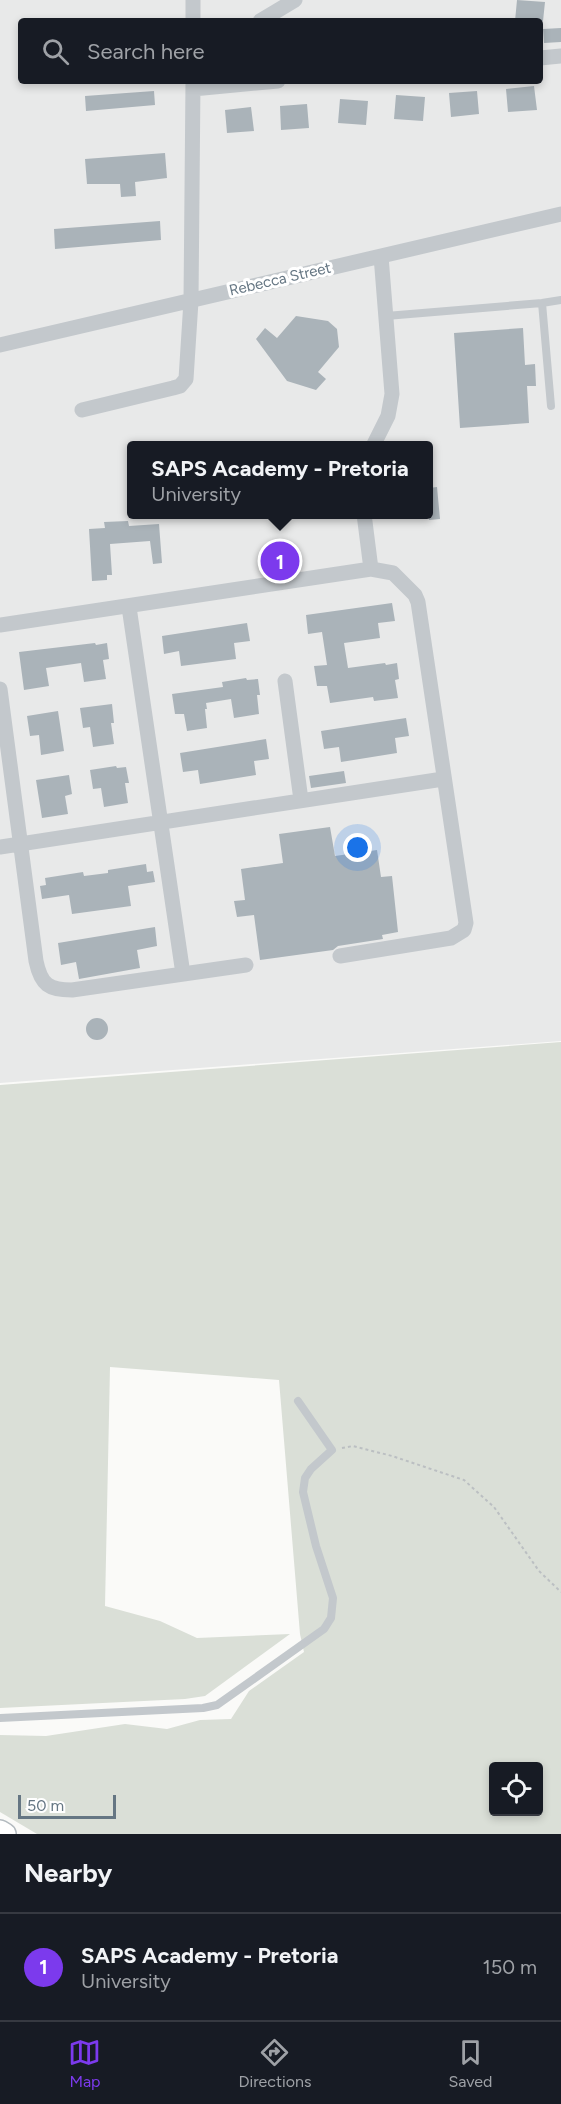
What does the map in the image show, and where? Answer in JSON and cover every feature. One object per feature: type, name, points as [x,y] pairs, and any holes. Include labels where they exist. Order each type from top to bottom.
[{"type":"main road","points":[[0,1831],[4,1834]]},
{"type":"street","points":[[193,0],[193,18]]},
{"type":"street","points":[[265,18],[295,0]]},
{"type":"street","points":[[543,58],[561,56]]},
{"type":"street","points":[[82,410],[180,386],[186,379],[191,301],[194,84]]},
{"type":"street","name":"Rebecca Street","points":[[0,345],[561,214]]},
{"type":"street","points":[[376,441],[388,416],[392,394],[381,256]]},
{"type":"street","points":[[365,519],[371,569]]},
{"type":"street","points":[[0,625],[371,569],[393,573],[417,598],[466,923],[464,930],[451,938],[340,956]]},
{"type":"street","points":[[129,606],[183,974]]},
{"type":"street","points":[[285,681],[301,800]]},
{"type":"street","points":[[0,689],[36,962],[38,971],[46,984],[58,990],[72,990],[246,965]]},
{"type":"street","points":[[0,847],[443,779]]},
{"type":"lane","points":[[386,316],[561,300]]},
{"type":"lane","points":[[542,303],[551,406]]},
{"type":"lane","points":[[0,1718],[203,1708],[217,1705],[324,1629],[331,1618],[333,1598],[316,1546],[303,1485],[314,1464],[332,1450],[298,1401]]},
{"type":"path","points":[[332,1450],[353,1446],[392,1456],[464,1480],[494,1507],[540,1571],[561,1592]]},
{"type":"shaded area","points":[[0,0],[561,0],[561,1041],[0,1083]]},
{"type":"shaded area","points":[[561,1042],[561,1834],[37,1834],[0,1812],[0,1735],[46,1736],[125,1724],[167,1729],[200,1720],[231,1719],[249,1691],[304,1652],[300,1634],[279,1380],[110,1367],[105,1606],[160,1621],[197,1638],[290,1634],[205,1696],[185,1699],[0,1708],[0,1085]]},
{"type":"building","points":[[517,0],[545,2],[543,21],[543,18],[515,18]]},
{"type":"building","points":[[561,28],[561,42],[544,43],[543,29]]},
{"type":"building","points":[[534,86],[537,110],[508,112],[506,89]]},
{"type":"building","points":[[154,91],[155,105],[86,111],[85,96]]},
{"type":"building","points":[[477,91],[479,114],[451,117],[449,93]]},
{"type":"building","points":[[396,95],[425,97],[423,121],[394,119]]},
{"type":"building","points":[[340,99],[368,101],[366,125],[338,123]]},
{"type":"building","points":[[307,104],[309,128],[281,130],[280,106]]},
{"type":"building","points":[[251,107],[254,131],[227,133],[225,110]]},
{"type":"building","points":[[165,153],[167,178],[135,182],[136,196],[121,197],[120,184],[87,184],[85,159]]},
{"type":"building","points":[[160,221],[161,240],[55,249],[54,229]]},
{"type":"building","points":[[296,316],[328,321],[337,329],[339,347],[318,372],[326,379],[316,390],[287,381],[256,339],[265,328],[277,338]]},
{"type":"building","points":[[523,328],[525,365],[535,364],[536,386],[527,386],[529,423],[460,428],[454,333]]},
{"type":"building","points":[[437,487],[440,519],[429,520],[433,519],[433,488]]},
{"type":"building","points":[[128,521],[129,526],[159,524],[162,563],[153,564],[150,541],[110,544],[112,575],[107,575],[107,580],[92,581],[89,529],[105,528],[104,522]]},
{"type":"building","points":[[392,603],[395,621],[378,623],[380,638],[344,643],[348,668],[397,663],[399,679],[395,680],[398,698],[374,701],[373,697],[330,703],[327,686],[317,686],[314,666],[327,665],[322,632],[308,634],[306,615]]},
{"type":"building","points":[[247,623],[250,641],[234,643],[236,659],[181,666],[179,651],[164,654],[162,636]]},
{"type":"building","points":[[95,643],[96,645],[107,643],[109,659],[103,660],[106,679],[84,682],[81,663],[46,668],[49,686],[24,690],[19,652]]},
{"type":"building","points":[[246,678],[247,680],[258,679],[259,714],[234,718],[231,699],[206,703],[207,728],[187,731],[184,714],[175,714],[172,694],[223,687],[222,682]]},
{"type":"building","points":[[112,704],[114,723],[111,723],[114,744],[93,747],[90,727],[83,728],[80,708]]},
{"type":"building","points":[[58,711],[64,751],[41,755],[39,735],[30,736],[27,716]]},
{"type":"building","points":[[406,718],[409,736],[395,738],[397,753],[341,762],[339,747],[324,749],[321,731]]},
{"type":"building","points":[[266,739],[269,759],[254,761],[256,775],[200,784],[198,770],[183,772],[180,753]]},
{"type":"building","points":[[116,766],[117,768],[126,767],[129,783],[125,783],[128,803],[104,807],[101,788],[93,789],[90,770]]},
{"type":"building","points":[[344,771],[346,783],[311,788],[309,776]]},
{"type":"building","points":[[69,775],[72,794],[65,796],[68,814],[42,818],[36,780]]},
{"type":"building","points":[[330,827],[335,856],[377,850],[381,877],[392,876],[398,932],[382,935],[383,939],[338,946],[333,950],[260,960],[254,915],[237,917],[234,901],[245,900],[241,869],[283,863],[279,834]]},
{"type":"building","points":[[146,864],[147,872],[153,871],[155,882],[128,886],[131,906],[72,914],[69,895],[42,899],[40,886],[46,885],[45,878],[83,872],[84,876],[108,873],[108,870]]},
{"type":"building","points":[[155,927],[157,946],[137,950],[140,968],[79,979],[76,962],[61,965],[58,943]]},
{"type":"building","points":[[97,1018],[105,1021],[108,1029],[105,1037],[97,1040],[89,1037],[86,1029],[89,1021]]},
{"type":"place","name":"SAPS Academy - Pretoria","points":[[280,561]]}]
